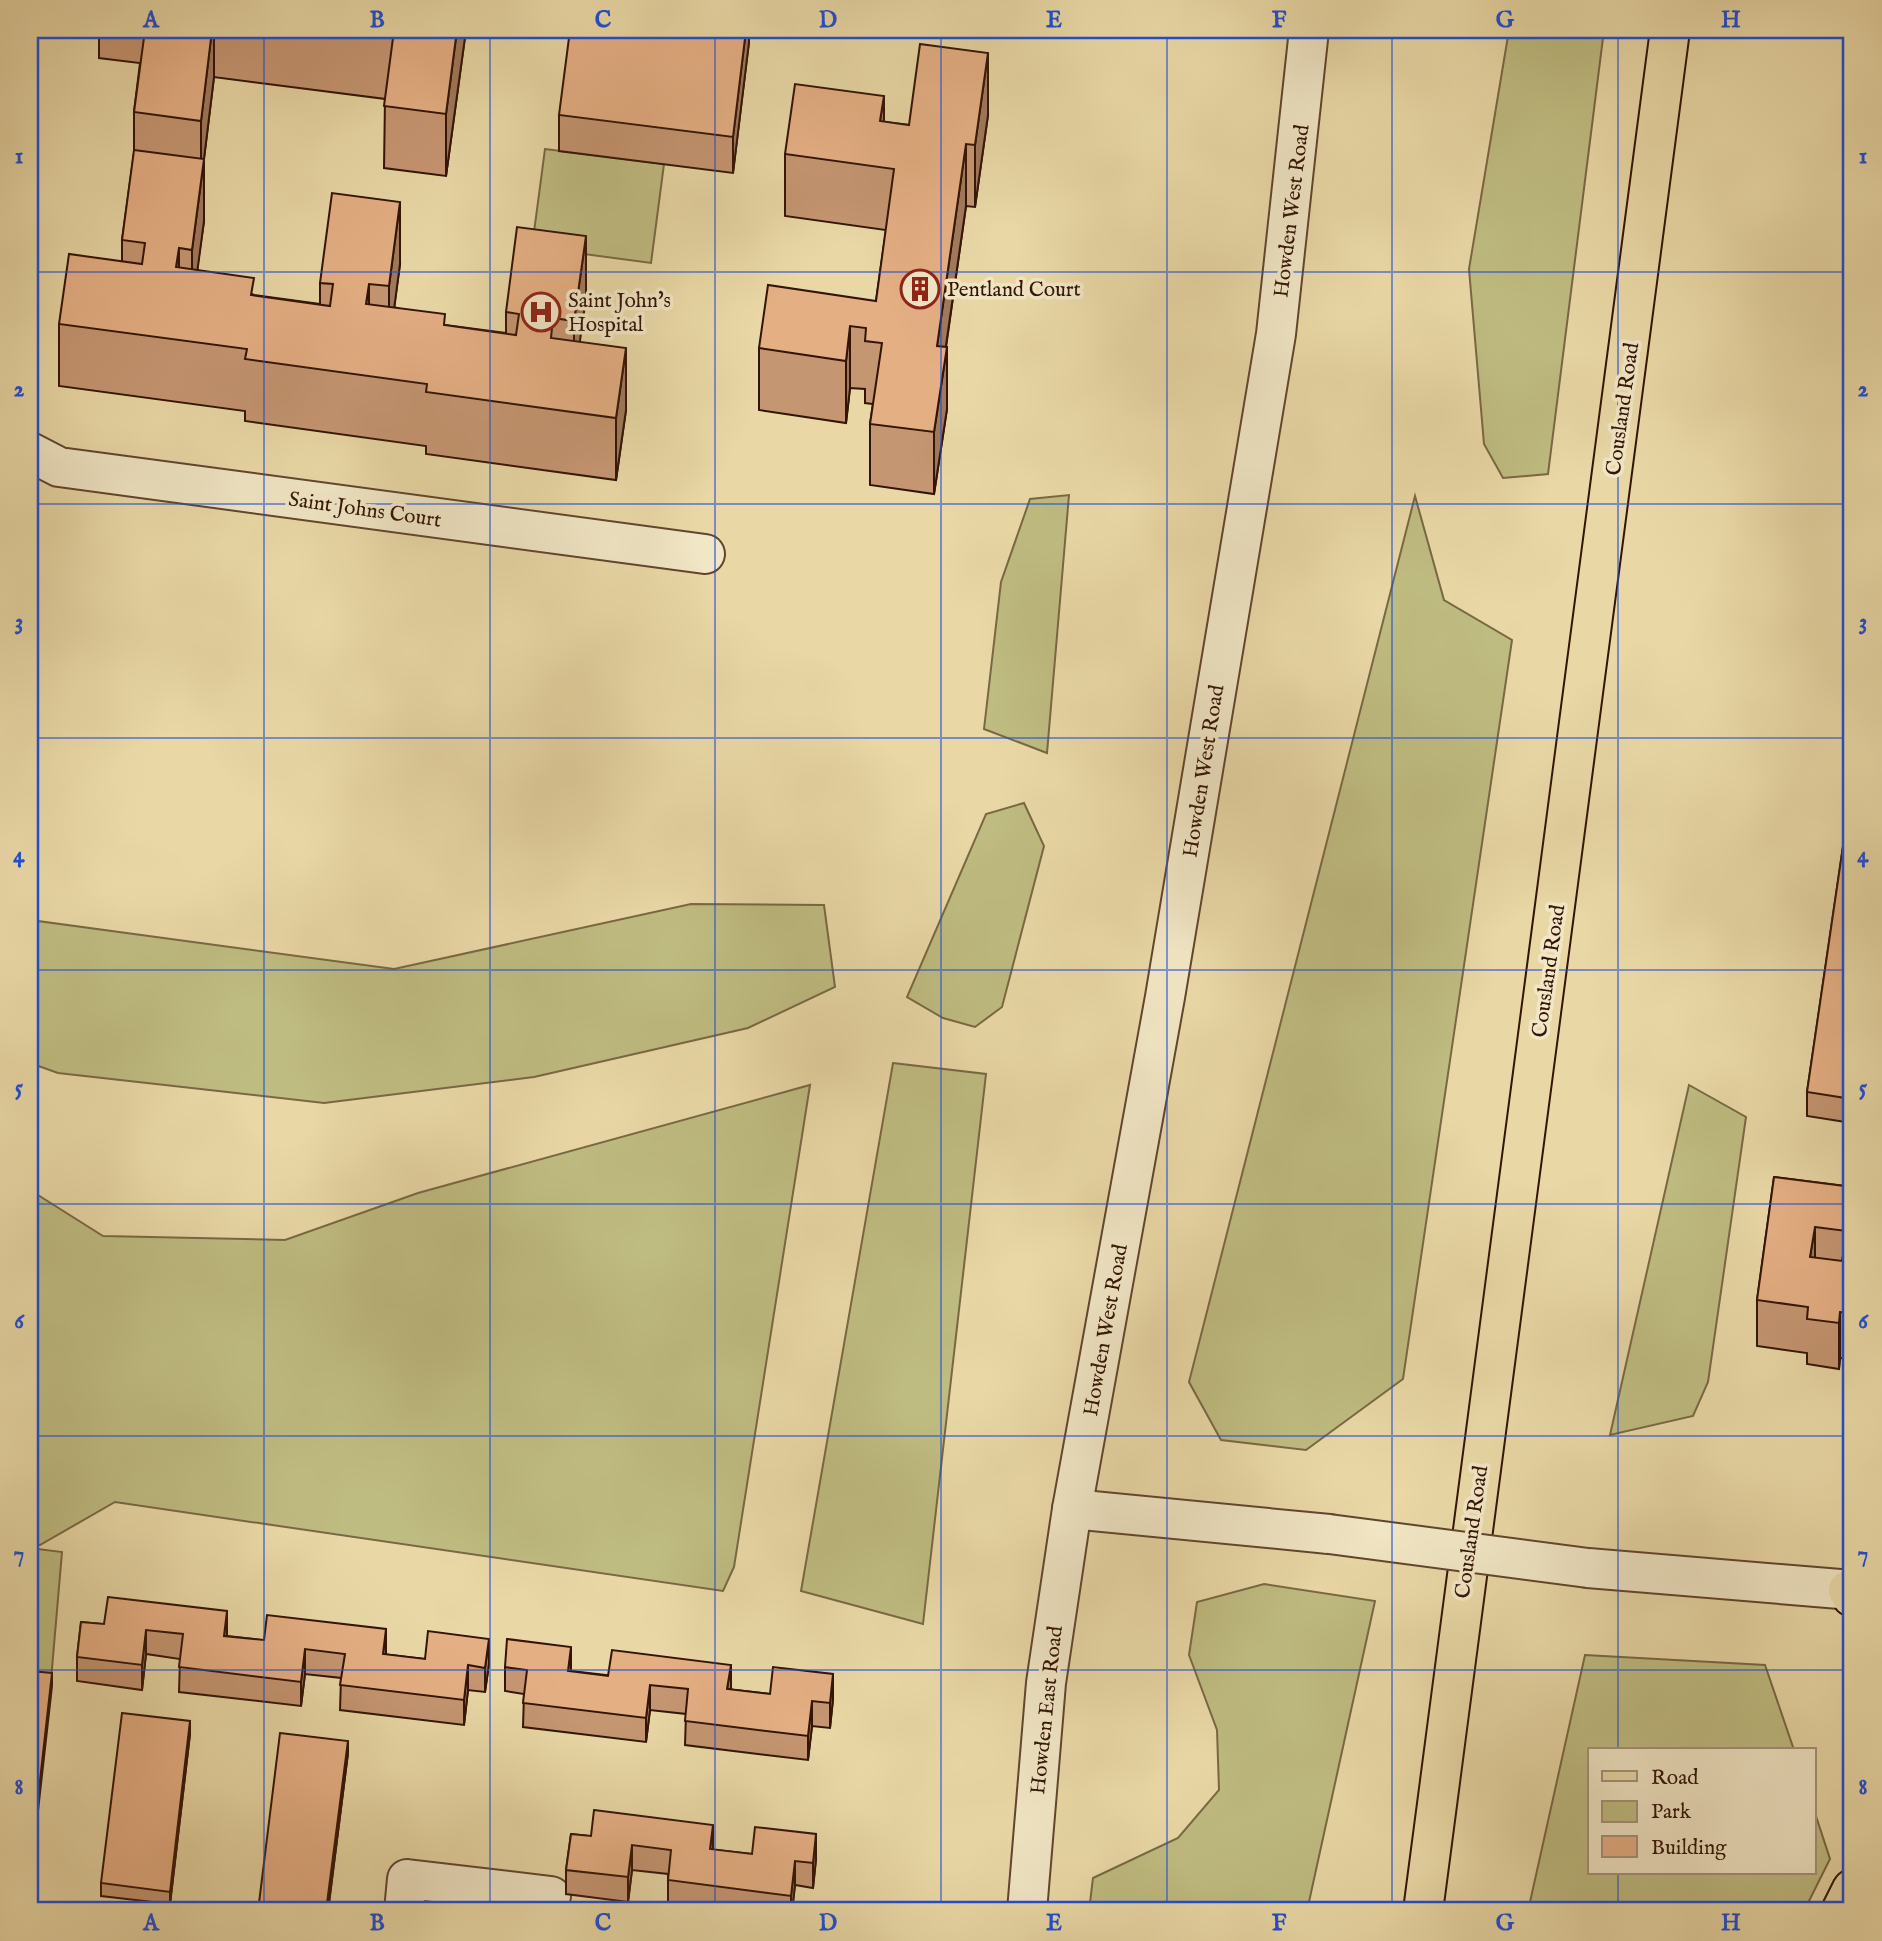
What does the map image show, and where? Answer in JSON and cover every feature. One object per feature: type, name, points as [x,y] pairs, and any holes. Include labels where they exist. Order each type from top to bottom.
[{"type":"main road","name":"Cousland Road","points":[[1423,1911],[1670,30]]},
{"type":"main road","points":[[1841,1911],[1852,1889]]},
{"type":"street","name":"Howden West Road","points":[[1072,1509],[1165,998],[1276,334],[1310,30]]},
{"type":"street","name":"Saint Johns Court","points":[[30,452],[59,467],[705,554]]},
{"type":"street","points":[[1072,1509],[1329,1534],[1588,1568],[1851,1592]]},
{"type":"street","name":"Howden East Road","points":[[1027,1911],[1046,1683],[1072,1509]]},
{"type":"street","points":[[404,1911],[407,1879],[551,1896]]},
{"type":"green space","points":[[1509,30],[1604,30],[1548,474],[1503,478],[1484,444],[1469,269]]},
{"type":"green space","points":[[545,149],[664,164],[651,263],[532,247]]},
{"type":"green space","points":[[1069,495],[1047,753],[984,729],[1001,582],[1030,499]]},
{"type":"green space","points":[[1415,496],[1444,600],[1512,640],[1403,1379],[1306,1450],[1221,1440],[1189,1382]]},
{"type":"green space","points":[[1024,803],[1044,846],[1002,1007],[975,1027],[943,1018],[907,997],[986,814]]},
{"type":"green space","points":[[691,904],[824,905],[835,987],[748,1028],[534,1077],[324,1103],[58,1073],[30,1063],[30,920],[394,969]]},
{"type":"green space","points":[[893,1063],[986,1074],[923,1624],[801,1591]]},
{"type":"green space","points":[[810,1085],[734,1567],[723,1591],[115,1502],[40,1545],[30,1544],[30,1190],[103,1236],[285,1240],[418,1193]]},
{"type":"green space","points":[[1689,1085],[1746,1117],[1708,1382],[1693,1416],[1610,1435]]},
{"type":"green space","points":[[30,1548],[62,1552],[51,1680],[30,1678]]},
{"type":"green space","points":[[1264,1584],[1375,1601],[1307,1911],[1089,1911],[1093,1878],[1178,1838],[1219,1790],[1217,1730],[1189,1655],[1197,1602]]},
{"type":"green space","points":[[1585,1655],[1765,1665],[1793,1748],[1588,1748],[1588,1874],[1815,1874],[1815,1813],[1830,1859],[1804,1911],[1528,1911]]},
{"type":"building","points":[[145,30],[212,30],[201,121],[134,112]]},
{"type":"building","points":[[326,30],[457,30],[446,114],[384,106],[393,38]]},
{"type":"building","points":[[570,30],[746,30],[733,137],[559,115]]},
{"type":"building","points":[[920,44],[988,53],[975,145],[966,144],[937,346],[947,347],[934,432],[870,424],[882,343],[865,341],[866,328],[850,326],[846,361],[759,348],[768,285],[876,301],[894,169],[785,154],[795,84],[884,96],[880,121],[909,125]]},
{"type":"building","points":[[134,150],[204,159],[192,250],[179,248],[176,267],[254,278],[251,295],[330,306],[333,284],[320,283],[332,193],[400,202],[389,286],[369,284],[366,304],[445,314],[444,325],[516,335],[519,314],[506,312],[517,227],[586,236],[574,321],[553,318],[551,338],[626,348],[616,418],[426,392],[427,384],[245,359],[247,349],[59,324],[69,254],[142,264],[145,243],[122,240]]},
{"type":"building","points":[[1852,785],[1852,1099],[1807,1092]]},
{"type":"building","points":[[1774,1177],[1852,1187],[1852,1313],[1840,1312],[1839,1323],[1807,1319],[1808,1307],[1757,1300]],"holes":[[[1815,1227],[1847,1231],[1842,1261],[1810,1257]]]},
{"type":"building","points":[[108,1597],[227,1611],[224,1636],[264,1640],[267,1615],[386,1629],[383,1654],[425,1659],[428,1631],[489,1639],[485,1668],[468,1665],[464,1700],[340,1685],[345,1654],[305,1649],[301,1682],[179,1667],[183,1634],[146,1630],[142,1665],[77,1657],[81,1622],[104,1624]]},
{"type":"building","points":[[507,1639],[571,1647],[568,1671],[608,1676],[612,1650],[731,1665],[727,1689],[770,1694],[773,1667],[833,1674],[830,1703],[812,1701],[808,1736],[685,1721],[688,1689],[650,1685],[646,1718],[523,1703],[527,1670],[505,1667]]},
{"type":"building","points":[[30,1671],[52,1673],[31,1861],[30,1861]]},
{"type":"building","points":[[122,1713],[190,1721],[170,1892],[101,1883]]},
{"type":"building","points":[[280,1733],[348,1741],[326,1911],[259,1903]]},
{"type":"building","points":[[594,1810],[713,1825],[710,1849],[752,1854],[755,1827],[816,1834],[813,1863],[795,1861],[791,1896],[668,1880],[671,1850],[632,1845],[628,1877],[566,1870],[571,1834],[591,1836]]},
{"type":"place","name":"Pentland Court","points":[[920,289]]},
{"type":"place","name":"Saint John's Hospital","points":[[541,312]]}]
